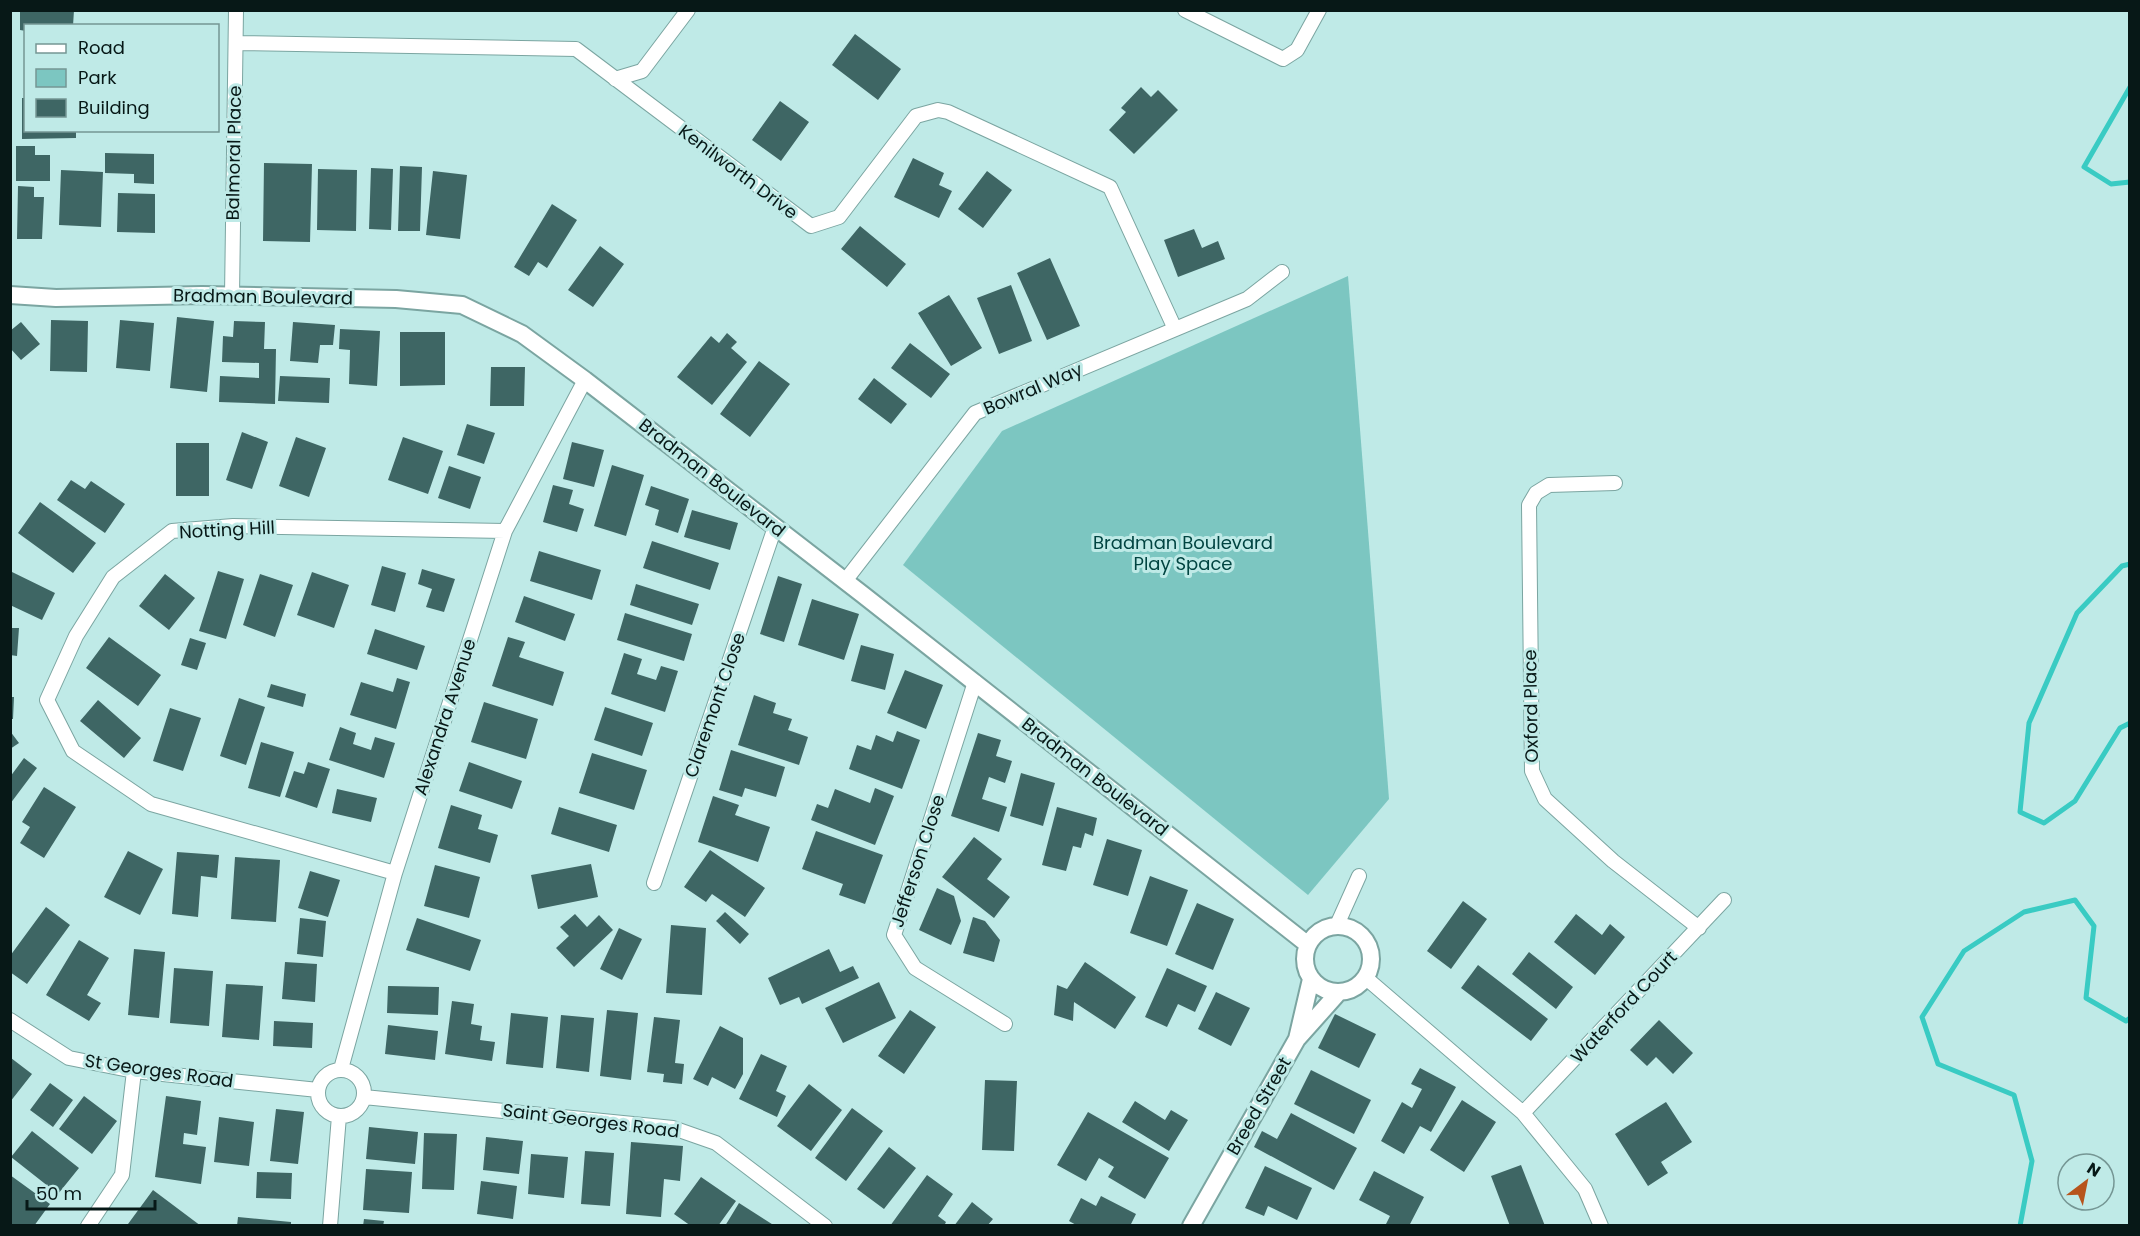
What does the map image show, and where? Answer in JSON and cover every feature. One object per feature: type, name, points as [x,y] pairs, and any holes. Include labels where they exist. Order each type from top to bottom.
[{"type":"street","name":"Balmoral Place","points":[[232,296],[236,10]]},
{"type":"street","points":[[615,79],[642,71],[688,10]]},
{"type":"street","points":[[1185,10],[1283,59],[1297,50],[1319,10]]},
{"type":"street","name":"Kenilworth Drive","points":[[236,43],[576,49],[811,226],[839,217],[916,116],[938,110],[948,112],[1110,187],[1175,329]]},
{"type":"street","name":"Bowral Way","points":[[845,581],[975,413],[1247,299],[1282,272]]},
{"type":"street","name":"Bradman Boulevard","points":[[10,296],[396,299],[462,305],[522,334],[585,380],[975,682],[1307,944]]},
{"type":"street","name":"Alexandra Avenue","points":[[341,1069],[395,873],[505,531],[585,380]]},
{"type":"street","name":"Oxford Place","points":[[1615,483],[1549,485],[1536,493],[1528,505],[1532,771],[1545,798],[1613,861],[1699,928]]},
{"type":"street","name":"Notting Hill","points":[[395,873],[151,804],[73,751],[47,700],[76,636],[113,577],[172,531],[233,526],[505,531]]},
{"type":"street","name":"Claremont Close","points":[[654,884],[775,527]]},
{"type":"street","name":"Jefferson Close","points":[[975,682],[894,935],[915,968],[1005,1024]]},
{"type":"street","points":[[1337,925],[1359,876]]},
{"type":"street","name":"Waterford Court","points":[[1524,1113],[1724,900]]},
{"type":"street","points":[[1337,925],[1356,931],[1369,945],[1371,965],[1366,978],[1349,991],[1328,991],[1311,979],[1304,962],[1307,944],[1319,931],[1337,925]]},
{"type":"street","points":[[1366,978],[1524,1113],[1585,1190],[1601,1226]]},
{"type":"street","name":"Breed Street","points":[[1191,1226],[1297,1038],[1311,979]]},
{"type":"street","points":[[1297,1038],[1339,992]]},
{"type":"street","name":"St Georges Road","points":[[10,1020],[69,1058],[134,1071],[318,1090]]},
{"type":"street","points":[[341,1069],[356,1075],[364,1089],[364,1097],[361,1105],[355,1111],[339,1116],[332,1114],[321,1104],[318,1090],[325,1075],[341,1069]]},
{"type":"street","points":[[88,1226],[122,1175],[134,1071]]},
{"type":"street","name":"Saint Georges Road","points":[[364,1097],[673,1128],[716,1143],[825,1226]]},
{"type":"street","points":[[330,1226],[339,1116]]},
{"type":"green space","name":"Bradman Boulevard Play Space","points":[[1348,276],[1389,799],[1308,895],[903,565],[1002,431]]},
{"type":"building","points":[[20,10],[74,10],[73,24],[24,24],[24,31],[20,30]]},
{"type":"building","points":[[855,34],[901,69],[878,100],[832,65]]},
{"type":"building","points":[[1141,87],[1151,97],[1158,90],[1178,110],[1134,154],[1109,130],[1126,112],[1121,108]]},
{"type":"building","points":[[22,98],[24,98],[24,132],[76,132],[76,138],[22,139]]},
{"type":"building","points":[[780,101],[809,122],[781,161],[752,140]]},
{"type":"building","points":[[16,146],[35,146],[35,155],[50,155],[50,181],[16,181]]},
{"type":"building","points":[[105,153],[154,154],[154,184],[134,183],[134,174],[105,173]]},
{"type":"building","points":[[913,158],[944,173],[939,185],[952,191],[939,218],[894,197]]},
{"type":"building","points":[[264,163],[312,164],[310,242],[263,241]]},
{"type":"building","points":[[400,166],[422,167],[420,231],[398,231]]},
{"type":"building","points":[[371,168],[393,169],[391,230],[369,229]]},
{"type":"building","points":[[318,169],[357,170],[356,231],[317,230]]},
{"type":"building","points":[[61,170],[103,172],[101,227],[59,225]]},
{"type":"building","points":[[433,171],[467,175],[460,239],[426,235]]},
{"type":"building","points":[[987,171],[1012,190],[983,228],[958,209]]},
{"type":"building","points":[[18,186],[34,187],[34,197],[44,197],[42,239],[17,239]]},
{"type":"building","points":[[118,193],[155,194],[155,233],[117,232]]},
{"type":"building","points":[[552,204],[577,220],[547,268],[538,262],[529,276],[514,267]]},
{"type":"building","points":[[860,226],[906,264],[887,287],[841,249]]},
{"type":"building","points":[[1194,229],[1202,248],[1218,241],[1225,259],[1178,277],[1164,240]]},
{"type":"building","points":[[600,246],[624,264],[593,307],[568,290]]},
{"type":"building","points":[[1050,258],[1080,326],[1047,340],[1017,273]]},
{"type":"building","points":[[1011,285],[1032,341],[999,354],[977,298]]},
{"type":"building","points":[[949,295],[982,348],[951,366],[918,313]]},
{"type":"building","points":[[177,317],[214,321],[207,392],[170,388]]},
{"type":"building","points":[[51,320],[88,321],[87,372],[50,371]]},
{"type":"building","points":[[120,320],[154,323],[150,371],[116,368]]},
{"type":"building","points":[[234,321],[265,322],[264,349],[276,349],[275,404],[219,402],[220,376],[259,378],[259,363],[222,362],[223,336],[233,337]]},
{"type":"building","points":[[21,322],[40,344],[21,360],[10,348],[10,331]]},
{"type":"building","points":[[293,322],[335,325],[333,345],[320,345],[318,363],[290,361]]},
{"type":"building","points":[[340,329],[380,331],[377,386],[349,384],[350,350],[339,349]]},
{"type":"building","points":[[400,332],[445,332],[445,385],[400,386]]},
{"type":"building","points":[[727,333],[737,342],[731,348],[747,362],[712,405],[677,377],[711,336],[719,343]]},
{"type":"building","points":[[910,343],[950,374],[931,398],[891,368]]},
{"type":"building","points":[[759,361],[790,384],[750,437],[720,414]]},
{"type":"building","points":[[491,367],[525,367],[524,406],[490,406]]},
{"type":"building","points":[[280,376],[330,378],[329,403],[278,401]]},
{"type":"building","points":[[874,378],[907,404],[891,424],[858,399]]},
{"type":"building","points":[[467,424],[495,433],[484,464],[457,455]]},
{"type":"building","points":[[242,432],[268,442],[252,489],[226,480]]},
{"type":"building","points":[[296,437],[326,448],[309,497],[279,486]]},
{"type":"building","points":[[403,437],[443,451],[428,494],[388,480]]},
{"type":"building","points":[[572,442],[604,450],[594,487],[563,479]]},
{"type":"building","points":[[176,443],[209,443],[209,496],[176,496]]},
{"type":"building","points":[[612,465],[644,475],[626,536],[594,526]]},
{"type":"building","points":[[449,466],[481,477],[470,509],[438,498]]},
{"type":"building","points":[[71,480],[85,489],[91,481],[125,504],[105,533],[57,500]]},
{"type":"building","points":[[553,485],[573,490],[569,504],[584,509],[577,532],[543,522]]},
{"type":"building","points":[[651,486],[689,499],[678,533],[655,525],[659,510],[645,505]]},
{"type":"building","points":[[40,502],[96,543],[73,573],[18,533]]},
{"type":"building","points":[[692,510],[738,523],[730,550],[684,537]]},
{"type":"building","points":[[652,541],[719,563],[710,590],[643,568]]},
{"type":"building","points":[[539,551],[601,570],[592,600],[530,581]]},
{"type":"building","points":[[382,566],[406,573],[395,612],[371,605]]},
{"type":"building","points":[[422,569],[455,579],[444,612],[426,607],[432,589],[418,584]]},
{"type":"building","points":[[10,571],[55,593],[42,620],[10,605]]},
{"type":"building","points":[[218,571],[244,579],[226,639],[199,631]]},
{"type":"building","points":[[312,572],[349,585],[334,628],[297,615]]},
{"type":"building","points":[[165,574],[195,598],[169,630],[139,606]]},
{"type":"building","points":[[260,574],[293,585],[275,637],[243,625]]},
{"type":"building","points":[[778,576],[802,584],[784,642],[760,634]]},
{"type":"building","points":[[636,584],[699,604],[692,625],[630,605]]},
{"type":"building","points":[[524,596],[575,614],[565,641],[515,622]]},
{"type":"building","points":[[812,599],[859,614],[844,660],[798,645]]},
{"type":"building","points":[[625,613],[692,634],[684,661],[617,640]]},
{"type":"building","points":[[10,628],[19,628],[17,656],[10,655]]},
{"type":"building","points":[[375,629],[425,646],[417,670],[367,654]]},
{"type":"building","points":[[109,637],[161,675],[138,706],[86,668]]},
{"type":"building","points":[[508,637],[525,642],[519,657],[564,672],[553,706],[492,686]]},
{"type":"building","points":[[190,638],[206,643],[197,670],[181,665]]},
{"type":"building","points":[[861,645],[894,654],[885,690],[851,681]]},
{"type":"building","points":[[624,653],[642,659],[637,674],[656,680],[661,666],[678,671],[665,712],[611,694]]},
{"type":"building","points":[[905,670],[943,685],[926,729],[887,713]]},
{"type":"building","points":[[397,678],[410,682],[396,729],[350,715],[361,682],[393,692]]},
{"type":"building","points":[[271,684],[306,694],[303,707],[267,697]]},
{"type":"building","points":[[754,695],[776,703],[773,713],[792,719],[788,730],[808,737],[799,765],[738,745]]},
{"type":"building","points":[[10,697],[14,697],[13,719],[10,719]]},
{"type":"building","points":[[239,698],[265,707],[246,765],[220,756]]},
{"type":"building","points":[[98,700],[141,738],[124,758],[80,721]]},
{"type":"building","points":[[484,702],[538,719],[526,759],[471,742]]},
{"type":"building","points":[[605,707],[653,723],[642,756],[594,740]]},
{"type":"building","points":[[170,708],[201,718],[183,771],[153,761]]},
{"type":"building","points":[[340,727],[356,733],[353,744],[371,750],[375,737],[395,743],[384,778],[329,760]]},
{"type":"building","points":[[10,731],[19,743],[10,749]]},
{"type":"building","points":[[897,731],[920,740],[902,789],[849,769],[857,745],[871,750],[876,735],[893,742]]},
{"type":"building","points":[[978,733],[1001,740],[996,756],[1012,761],[1005,783],[989,777],[982,799],[1007,807],[999,832],[951,816]]},
{"type":"building","points":[[261,742],[294,752],[280,797],[248,788]]},
{"type":"building","points":[[731,750],[785,767],[776,797],[745,788],[742,797],[719,790]]},
{"type":"building","points":[[592,753],[647,770],[634,810],[579,793]]},
{"type":"building","points":[[24,758],[37,768],[10,804],[10,777]]},
{"type":"building","points":[[308,762],[330,769],[317,808],[285,797],[294,771],[304,774]]},
{"type":"building","points":[[469,762],[522,781],[512,809],[459,791]]},
{"type":"building","points":[[1021,773],[1055,783],[1043,826],[1010,816]]},
{"type":"building","points":[[44,787],[76,807],[44,858],[20,843],[30,827],[22,822]]},
{"type":"building","points":[[875,788],[894,796],[875,845],[811,820],[817,804],[828,808],[835,789],[870,803]]},
{"type":"building","points":[[337,789],[377,798],[371,822],[332,813]]},
{"type":"building","points":[[713,796],[739,805],[735,815],[770,827],[758,862],[698,842]]},
{"type":"building","points":[[451,805],[482,815],[478,829],[498,835],[490,863],[438,848]]},
{"type":"building","points":[[559,807],[617,825],[609,852],[551,834]]},
{"type":"building","points":[[1057,807],[1097,818],[1093,836],[1085,833],[1081,848],[1073,846],[1066,871],[1042,865]]},
{"type":"building","points":[[816,831],[883,855],[865,904],[839,895],[843,884],[802,869]]},
{"type":"building","points":[[974,837],[1002,859],[987,879],[1010,897],[994,918],[942,877]]},
{"type":"building","points":[[1107,839],[1142,850],[1128,896],[1093,885]]},
{"type":"building","points":[[710,850],[765,888],[745,917],[712,894],[706,902],[684,887]]},
{"type":"building","points":[[128,851],[163,869],[140,915],[104,897]]},
{"type":"building","points":[[177,852],[219,855],[217,878],[201,876],[198,917],[172,914]]},
{"type":"building","points":[[235,857],[280,860],[276,922],[231,919]]},
{"type":"building","points":[[591,864],[598,897],[538,909],[531,875]]},
{"type":"building","points":[[435,865],[480,877],[469,918],[424,906]]},
{"type":"building","points":[[310,871],[340,880],[328,917],[298,908]]},
{"type":"building","points":[[1150,876],[1188,890],[1167,946],[1130,933]]},
{"type":"building","points":[[937,888],[954,896],[961,921],[951,945],[919,930]]},
{"type":"building","points":[[1463,901],[1487,919],[1451,969],[1427,951]]},
{"type":"building","points":[[1197,903],[1234,919],[1213,970],[1175,954]]},
{"type":"building","points":[[46,907],[70,925],[27,984],[10,972],[10,956]]},
{"type":"building","points":[[725,912],[749,934],[740,944],[716,921]]},
{"type":"building","points":[[575,914],[587,927],[599,915],[613,930],[574,967],[556,948],[569,936],[560,927]]},
{"type":"building","points":[[1576,914],[1602,935],[1610,924],[1625,937],[1595,975],[1554,942]]},
{"type":"building","points":[[973,917],[985,921],[1000,940],[994,962],[963,953]]},
{"type":"building","points":[[300,918],[326,921],[323,957],[297,954]]},
{"type":"building","points":[[417,918],[481,940],[470,971],[406,950]]},
{"type":"building","points":[[671,925],[706,928],[702,995],[666,993]]},
{"type":"building","points":[[619,928],[642,939],[622,980],[600,969]]},
{"type":"building","points":[[79,940],[109,958],[87,995],[101,1003],[89,1021],[46,995]]},
{"type":"building","points":[[134,949],[165,952],[159,1018],[128,1015]]},
{"type":"building","points":[[829,949],[840,972],[853,966],[859,978],[802,1004],[799,997],[780,1005],[768,978]]},
{"type":"building","points":[[1529,952],[1573,987],[1556,1009],[1512,974]]},
{"type":"building","points":[[285,962],[317,964],[315,1002],[282,999]]},
{"type":"building","points":[[1085,962],[1136,997],[1115,1029],[1074,1002],[1073,1021],[1054,1015],[1057,985],[1067,989]]},
{"type":"building","points":[[1478,965],[1548,1019],[1531,1041],[1461,988]]},
{"type":"building","points":[[174,968],[213,971],[209,1026],[170,1023]]},
{"type":"building","points":[[1167,968],[1207,986],[1195,1012],[1178,1004],[1167,1027],[1145,1017]]},
{"type":"building","points":[[879,982],[896,1018],[843,1043],[825,1008]]},
{"type":"building","points":[[226,984],[263,986],[259,1040],[222,1037]]},
{"type":"building","points":[[388,986],[439,987],[438,1015],[387,1013]]},
{"type":"building","points":[[1216,992],[1250,1008],[1231,1046],[1198,1029]]},
{"type":"building","points":[[452,1001],[474,1004],[471,1024],[482,1026],[480,1040],[495,1042],[492,1061],[445,1054]]},
{"type":"building","points":[[607,1010],[638,1013],[631,1080],[600,1076]]},
{"type":"building","points":[[910,1010],[936,1027],[904,1074],[878,1056]]},
{"type":"building","points":[[511,1013],[548,1017],[543,1068],[506,1064]]},
{"type":"building","points":[[1335,1014],[1376,1034],[1359,1068],[1318,1048]]},
{"type":"building","points":[[561,1015],[594,1018],[589,1072],[556,1068]]},
{"type":"building","points":[[654,1017],[680,1020],[675,1063],[684,1064],[682,1084],[663,1082],[664,1074],[647,1072]]},
{"type":"building","points":[[1659,1020],[1693,1053],[1673,1074],[1656,1057],[1647,1066],[1630,1050]]},
{"type":"building","points":[[274,1021],[313,1023],[312,1048],[273,1046]]},
{"type":"building","points":[[388,1025],[438,1031],[435,1060],[385,1054]]},
{"type":"building","points":[[720,1026],[743,1038],[743,1074],[735,1089],[712,1077],[708,1086],[693,1079]]},
{"type":"building","points":[[761,1054],[787,1066],[776,1091],[786,1096],[777,1117],[739,1099]]},
{"type":"building","points":[[10,1059],[32,1074],[10,1102]]},
{"type":"building","points":[[1420,1068],[1456,1087],[1431,1132],[1420,1126],[1404,1154],[1381,1141],[1402,1102],[1412,1108],[1422,1089],[1411,1084]]},
{"type":"building","points":[[1311,1070],[1371,1100],[1354,1134],[1294,1104]]},
{"type":"building","points":[[985,1080],[1017,1081],[1014,1151],[982,1150]]},
{"type":"building","points":[[50,1083],[73,1100],[53,1127],[30,1110]]},
{"type":"building","points":[[809,1084],[842,1110],[811,1151],[777,1126]]},
{"type":"building","points":[[84,1096],[117,1121],[92,1154],[59,1129]]},
{"type":"building","points":[[166,1096],[201,1101],[197,1135],[184,1133],[183,1144],[206,1147],[201,1184],[155,1177]]},
{"type":"building","points":[[1462,1100],[1496,1122],[1464,1172],[1430,1150]]},
{"type":"building","points":[[1135,1101],[1165,1120],[1171,1110],[1188,1120],[1169,1151],[1122,1122]]},
{"type":"building","points":[[1666,1102],[1692,1142],[1661,1162],[1668,1173],[1648,1186],[1615,1134]]},
{"type":"building","points":[[852,1108],[883,1131],[846,1181],[815,1158]]},
{"type":"building","points":[[276,1109],[304,1112],[298,1164],[270,1161]]},
{"type":"building","points":[[1088,1112],[1169,1158],[1145,1199],[1108,1177],[1114,1167],[1099,1158],[1086,1181],[1057,1165]]},
{"type":"building","points":[[1291,1113],[1357,1148],[1334,1190],[1254,1147],[1262,1131],[1277,1139]]},
{"type":"building","points":[[219,1117],[254,1122],[249,1166],[214,1162]]},
{"type":"building","points":[[369,1127],[418,1132],[415,1164],[366,1159]]},
{"type":"building","points":[[32,1131],[79,1168],[58,1194],[11,1157]]},
{"type":"building","points":[[424,1133],[457,1134],[454,1190],[422,1189]]},
{"type":"building","points":[[486,1137],[523,1141],[519,1174],[483,1170]]},
{"type":"building","points":[[631,1142],[683,1146],[680,1181],[664,1179],[661,1217],[626,1214]]},
{"type":"building","points":[[889,1147],[916,1168],[884,1209],[857,1189]]},
{"type":"building","points":[[585,1151],[614,1153],[610,1206],[581,1204]]},
{"type":"building","points":[[531,1154],[568,1157],[564,1198],[528,1194]]},
{"type":"building","points":[[1521,1165],[1545,1226],[1510,1226],[1491,1176]]},
{"type":"building","points":[[1265,1166],[1312,1188],[1297,1220],[1268,1206],[1264,1216],[1245,1208]]},
{"type":"building","points":[[366,1169],[412,1172],[409,1213],[363,1210]]},
{"type":"building","points":[[1374,1171],[1424,1197],[1409,1226],[1385,1226],[1390,1216],[1359,1200]]},
{"type":"building","points":[[257,1172],[292,1173],[291,1199],[256,1198]]},
{"type":"building","points":[[10,1175],[50,1204],[34,1226],[10,1226]]},
{"type":"building","points":[[927,1175],[953,1194],[938,1216],[946,1222],[944,1226],[890,1226]]},
{"type":"building","points":[[701,1177],[736,1201],[718,1226],[691,1226],[674,1214]]},
{"type":"building","points":[[481,1181],[517,1186],[513,1219],[477,1214]]},
{"type":"building","points":[[153,1190],[201,1226],[130,1226],[128,1224]]},
{"type":"building","points":[[1101,1196],[1136,1214],[1130,1226],[1078,1226],[1069,1221],[1081,1198],[1096,1206]]},
{"type":"building","points":[[972,1202],[993,1219],[987,1226],[954,1226]]},
{"type":"building","points":[[739,1203],[775,1226],[725,1226]]},
{"type":"building","points":[[238,1217],[291,1222],[291,1226],[237,1226]]},
{"type":"building","points":[[364,1219],[384,1221],[383,1226],[363,1226]]},
{"type":"waterway","points":[[2130,87],[2084,167],[2111,184],[2130,182]]},
{"type":"waterway","points":[[2130,564],[2122,566],[2077,613],[2029,723],[2020,812],[2044,823],[2075,801],[2120,728],[2130,723]]},
{"type":"waterway","points":[[2020,1226],[2032,1161],[2014,1095],[1938,1064],[1922,1017],[1964,951],[2024,912],[2075,900],[2094,926],[2086,998],[2126,1021],[2130,1018]]}]
